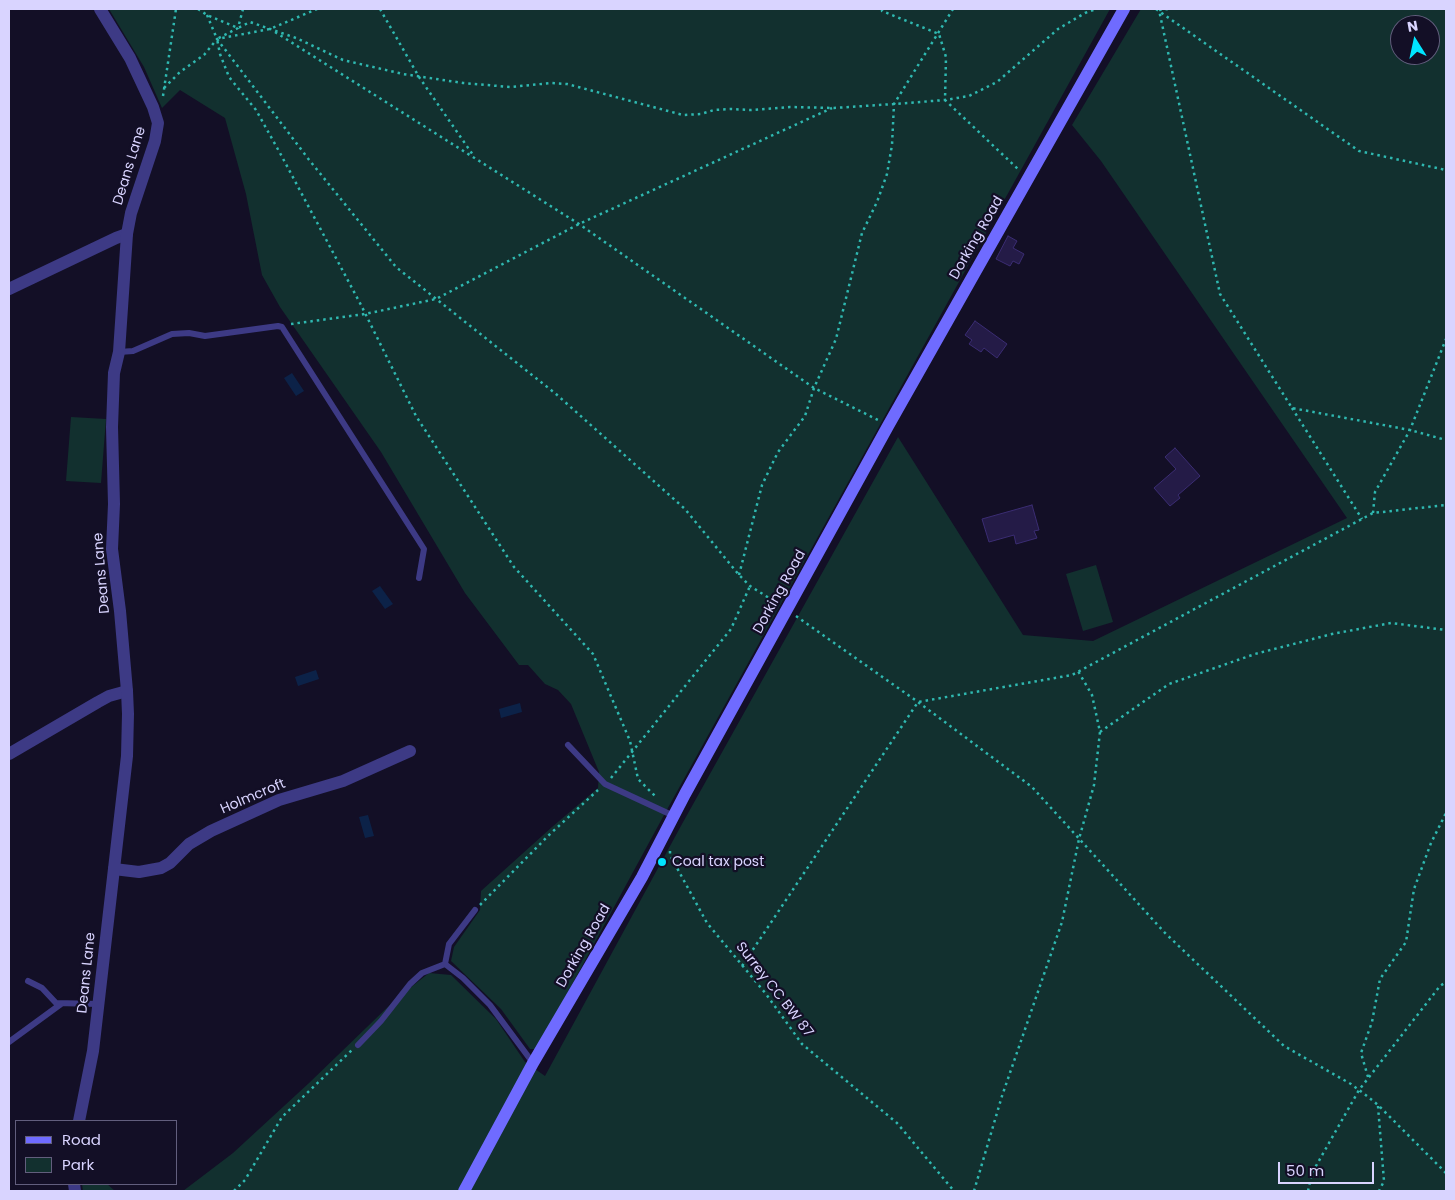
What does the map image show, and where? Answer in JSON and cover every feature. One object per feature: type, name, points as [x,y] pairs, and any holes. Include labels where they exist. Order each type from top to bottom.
[{"type":"main road","name":"Dorking Road","points":[[464,1191],[533,1062],[642,877],[888,426],[1124,9]]},
{"type":"street","name":"Deans Lane","points":[[79,1120],[93,1051],[127,756],[128,714],[120,612],[112,549],[114,504],[112,400],[114,373],[119,352],[127,234],[131,214],[156,141],[158,128],[157,118],[130,58],[100,9]]},
{"type":"street","points":[[9,289],[127,234]]},
{"type":"street","points":[[9,754],[109,696],[126,691]]},
{"type":"street","name":"Holmcroft","points":[[114,869],[139,872],[161,868],[170,863],[189,844],[211,831],[278,800],[344,781],[410,751]]},
{"type":"lane","points":[[119,352],[132,351],[172,334],[189,333],[205,336],[280,326],[285,330],[424,549],[419,578]]},
{"type":"lane","points":[[568,745],[605,784],[674,816]]},
{"type":"lane","points":[[445,964],[449,944],[475,910]]},
{"type":"lane","points":[[445,964],[490,1005],[533,1062]]},
{"type":"lane","points":[[358,1045],[410,984],[422,973],[445,964]]},
{"type":"lane","points":[[28,981],[42,988],[53,1001],[62,1004],[99,1004]]},
{"type":"lane","points":[[9,1042],[62,1004]]},
{"type":"path","points":[[157,118],[162,104],[176,9]]},
{"type":"path","points":[[198,9],[207,15],[238,28]]},
{"type":"path","points":[[238,28],[244,9]]},
{"type":"path","points":[[218,39],[270,29],[317,9]]},
{"type":"path","points":[[380,9],[419,77],[475,157]]},
{"type":"path","points":[[882,9],[882,11],[939,34]]},
{"type":"path","points":[[739,576],[762,485],[778,452],[805,416],[814,388],[836,338],[862,233],[877,202],[887,174],[892,145],[894,104],[954,9]]},
{"type":"path","points":[[164,88],[180,72],[204,55],[218,39],[250,22],[296,38],[343,60],[419,77],[510,87],[551,83],[567,84],[683,115],[731,109],[834,108],[945,100],[968,96],[996,82],[1058,29],[1085,12],[1096,9]]},
{"type":"path","points":[[1158,10],[1168,9]]},
{"type":"path","points":[[1158,10],[1359,151],[1446,170]]},
{"type":"path","points":[[1158,10],[1220,294],[1362,519]]},
{"type":"path","points":[[207,15],[218,39],[310,161],[396,267],[556,394],[685,509],[739,576],[750,586],[787,609],[918,702],[1032,787],[1165,933],[1284,1046],[1351,1084],[1378,1105],[1446,1173]]},
{"type":"path","points":[[270,29],[579,224],[814,388],[888,426]]},
{"type":"path","points":[[939,34],[946,56],[945,100],[1028,179]]},
{"type":"path","points":[[218,39],[220,54],[229,77],[256,110],[365,314],[416,416],[514,567],[593,654],[630,741],[638,778],[656,797]]},
{"type":"path","points":[[275,327],[365,314],[436,299],[579,224],[834,108]]},
{"type":"path","points":[[1373,513],[1375,492],[1410,430],[1446,339]]},
{"type":"path","points":[[1292,408],[1410,430],[1446,440]]},
{"type":"path","points":[[742,966],[918,702],[1072,675],[1373,513],[1446,505]]},
{"type":"path","points":[[475,910],[549,835],[605,784],[632,754],[731,629],[750,586]]},
{"type":"path","points":[[1100,732],[1169,684],[1255,654],[1332,634],[1391,623],[1446,630]]},
{"type":"path","points":[[974,1191],[1002,1096],[1062,922],[1079,839],[1094,785],[1100,732],[1092,695],[1078,671]]},
{"type":"path","points":[[1368,1077],[1361,1053],[1372,1022],[1380,978],[1406,942],[1414,889],[1431,843],[1446,813]]},
{"type":"path","name":"Surrey CC BW 87","points":[[671,845],[670,855],[707,923],[766,994],[802,1044],[897,1124],[954,1191]]},
{"type":"path","points":[[1308,1191],[1312,1173],[1358,1090],[1440,986],[1446,982]]},
{"type":"path","points":[[234,1191],[245,1180],[282,1116],[358,1045]]},
{"type":"path","points":[[1378,1105],[1384,1181],[1379,1191]]},
{"type":"green space","points":[[109,9],[1110,9],[664,815],[537,1049],[530,1049],[501,1009],[451,961],[454,947],[480,910],[481,891],[598,788],[599,772],[571,704],[558,690],[545,684],[528,665],[519,665],[465,593],[381,452],[280,307],[262,275],[246,194],[225,118],[180,90],[162,108],[144,67]]},
{"type":"green space","points":[[1141,9],[1446,9],[1446,1191],[183,1191],[233,1153],[396,999],[429,973],[451,975],[496,1019],[525,1062],[545,1076],[682,824],[898,437],[1023,635],[1093,641],[1347,518],[1101,161],[1072,125]]},
{"type":"green space","points":[[71,417],[106,419],[101,483],[66,481]]},
{"type":"green space","points":[[1096,565],[1113,622],[1083,631],[1066,574]]},
{"type":"green space","points":[[82,1185],[108,1185],[115,1191],[83,1191]]},
{"type":"water","points":[[292,373],[304,391],[296,396],[284,378]]},
{"type":"water","points":[[380,586],[393,604],[385,609],[372,591]]},
{"type":"water","points":[[316,670],[319,679],[298,686],[295,677]]},
{"type":"water","points":[[520,703],[522,712],[501,718],[499,709]]},
{"type":"water","points":[[368,815],[374,836],[365,838],[359,817]]},
{"type":"building","points":[[1008,236],[1017,241],[1013,248],[1024,254],[1019,264],[1013,261],[1010,266],[996,259]]},
{"type":"building","points":[[975,321],[1007,344],[997,358],[984,348],[981,352],[969,344],[972,340],[965,335]]},
{"type":"building","points":[[1175,448],[1200,476],[1178,495],[1180,498],[1170,506],[1154,488],[1176,469],[1165,457]]},
{"type":"building","points":[[1032,505],[1039,530],[1034,531],[1037,538],[1016,544],[1014,535],[989,542],[982,519]]},
{"type":"place","name":"Coal tax post","points":[[662,862]]}]
